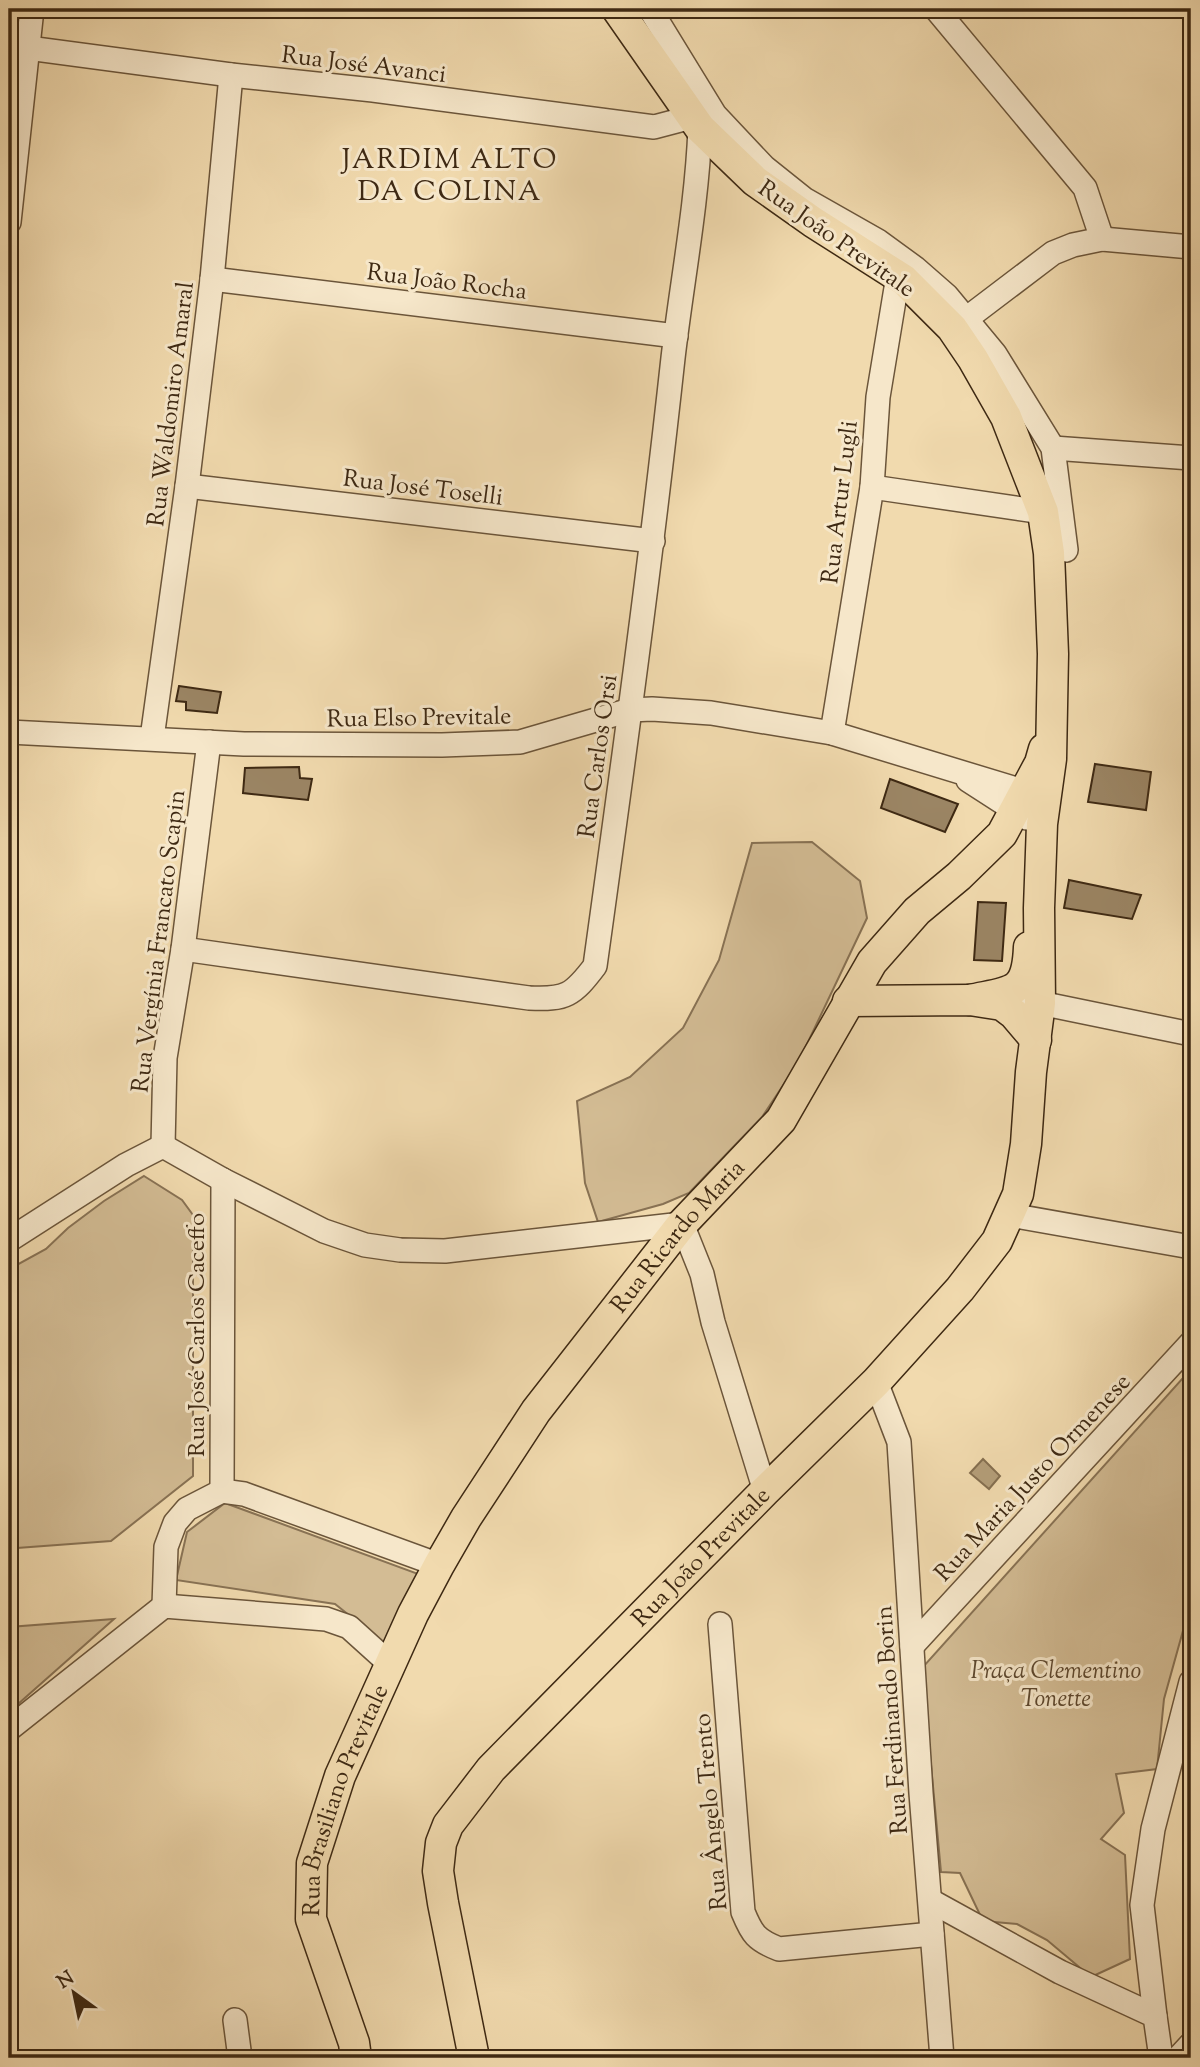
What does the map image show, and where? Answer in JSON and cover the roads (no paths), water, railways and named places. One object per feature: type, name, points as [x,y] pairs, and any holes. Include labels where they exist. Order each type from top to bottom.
[{"type":"main road","name":"Rua João Previtale","points":[[474,2058],[445,1916],[439,1871],[441,1843],[448,1825],[491,1769],[876,1382],[960,1289],[997,1241],[1018,1194],[1026,1144],[1036,1040],[1028,995],[1039,908],[1026,811],[1051,759],[1053,654],[1049,553],[1043,512],[1006,417],[974,359],[952,328],[898,276],[755,181],[696,122],[617,9]]},
{"type":"main road","points":[[848,1001],[970,1000],[1028,995],[1026,976],[1031,883],[1028,867],[1021,854],[1026,811]]},
{"type":"main road","name":"Rua Ricardo Maria","points":[[390,1664],[439,1565],[466,1518],[536,1411],[682,1224],[780,1120],[872,962],[917,911],[960,876],[1026,811]]},
{"type":"main road","points":[[970,1000],[1002,1005],[1014,1014],[1036,1040]]},
{"type":"main road","name":"Rua Brasiliano Previtale","points":[[356,2058],[354,2043],[311,1919],[312,1863],[340,1776],[390,1664]]},
{"type":"street","points":[[9,222],[32,9]]},
{"type":"street","name":"Rua João Previtale","points":[[650,9],[715,115],[764,167],[804,199],[878,242],[915,268],[947,296],[995,354],[1053,448],[1066,550]]},
{"type":"street","points":[[936,9],[1085,188],[1102,239]]},
{"type":"street","name":"Rua José Avanci","points":[[28,48],[654,127],[696,122]]},
{"type":"street","name":"Rua Waldomiro Amaral","points":[[152,738],[212,279],[231,75]]},
{"type":"street","name":"Rua Carlos Orsi","points":[[183,949],[529,998],[553,999],[577,990],[595,966],[653,541],[676,336],[698,176],[696,122]]},
{"type":"street","points":[[966,319],[1053,253],[1073,245],[1102,239],[1191,247]]},
{"type":"street","name":"Rua Artur Lugli","points":[[832,733],[872,486],[878,397],[898,276]]},
{"type":"street","name":"Rua João Rocha","points":[[212,279],[676,336]]},
{"type":"street","points":[[1053,448],[1191,458]]},
{"type":"street","name":"Rua José Toselli","points":[[187,486],[653,541]]},
{"type":"street","points":[[872,486],[1043,512]]},
{"type":"street","name":"Rua Elso Previtale","points":[[9,732],[209,743],[442,745],[520,742],[630,710],[711,713],[832,733],[944,765],[1026,811]]},
{"type":"street","name":"Rua Vergínia Francato Scapin","points":[[163,1146],[165,1058],[183,949],[209,743]]},
{"type":"street","points":[[1028,995],[1191,1034]]},
{"type":"street","points":[[9,1240],[126,1165],[163,1146],[324,1231],[365,1245],[400,1250],[445,1251],[682,1224],[702,1274],[713,1322],[765,1491]]},
{"type":"street","name":"Rua José Carlos Caceffo","points":[[222,1491],[223,1180]]},
{"type":"street","points":[[1010,1215],[1191,1247]]},
{"type":"street","name":"Rua Maria Justo Ormenese","points":[[912,1646],[1191,1343]]},
{"type":"street","name":"Rua Ferdinando Borin","points":[[876,1382],[899,1442],[942,2058]]},
{"type":"street","points":[[164,1606],[166,1547],[175,1524],[187,1509],[222,1491],[244,1494],[439,1565]]},
{"type":"street","points":[[9,1729],[164,1606],[326,1619],[349,1627],[390,1664]]},
{"type":"street","name":"Rua Ângelo Trento","points":[[720,1624],[743,1912],[750,1930],[761,1942],[779,1949],[932,1934]]},
{"type":"street","points":[[1161,2058],[1142,1905],[1153,1829],[1191,1682]]},
{"type":"street","points":[[931,1901],[1060,1972],[1155,2017]]},
{"type":"street","points":[[235,2020],[240,2058]]},
{"type":"street","points":[[1178,2058],[1191,2044]]},
{"type":"district","name":"JARDIM ALTO DA COLINA","points":[[450,174]]},
{"type":"park label","name":"Praça Clementino Tonette","points":[[1056,1684]]}]
